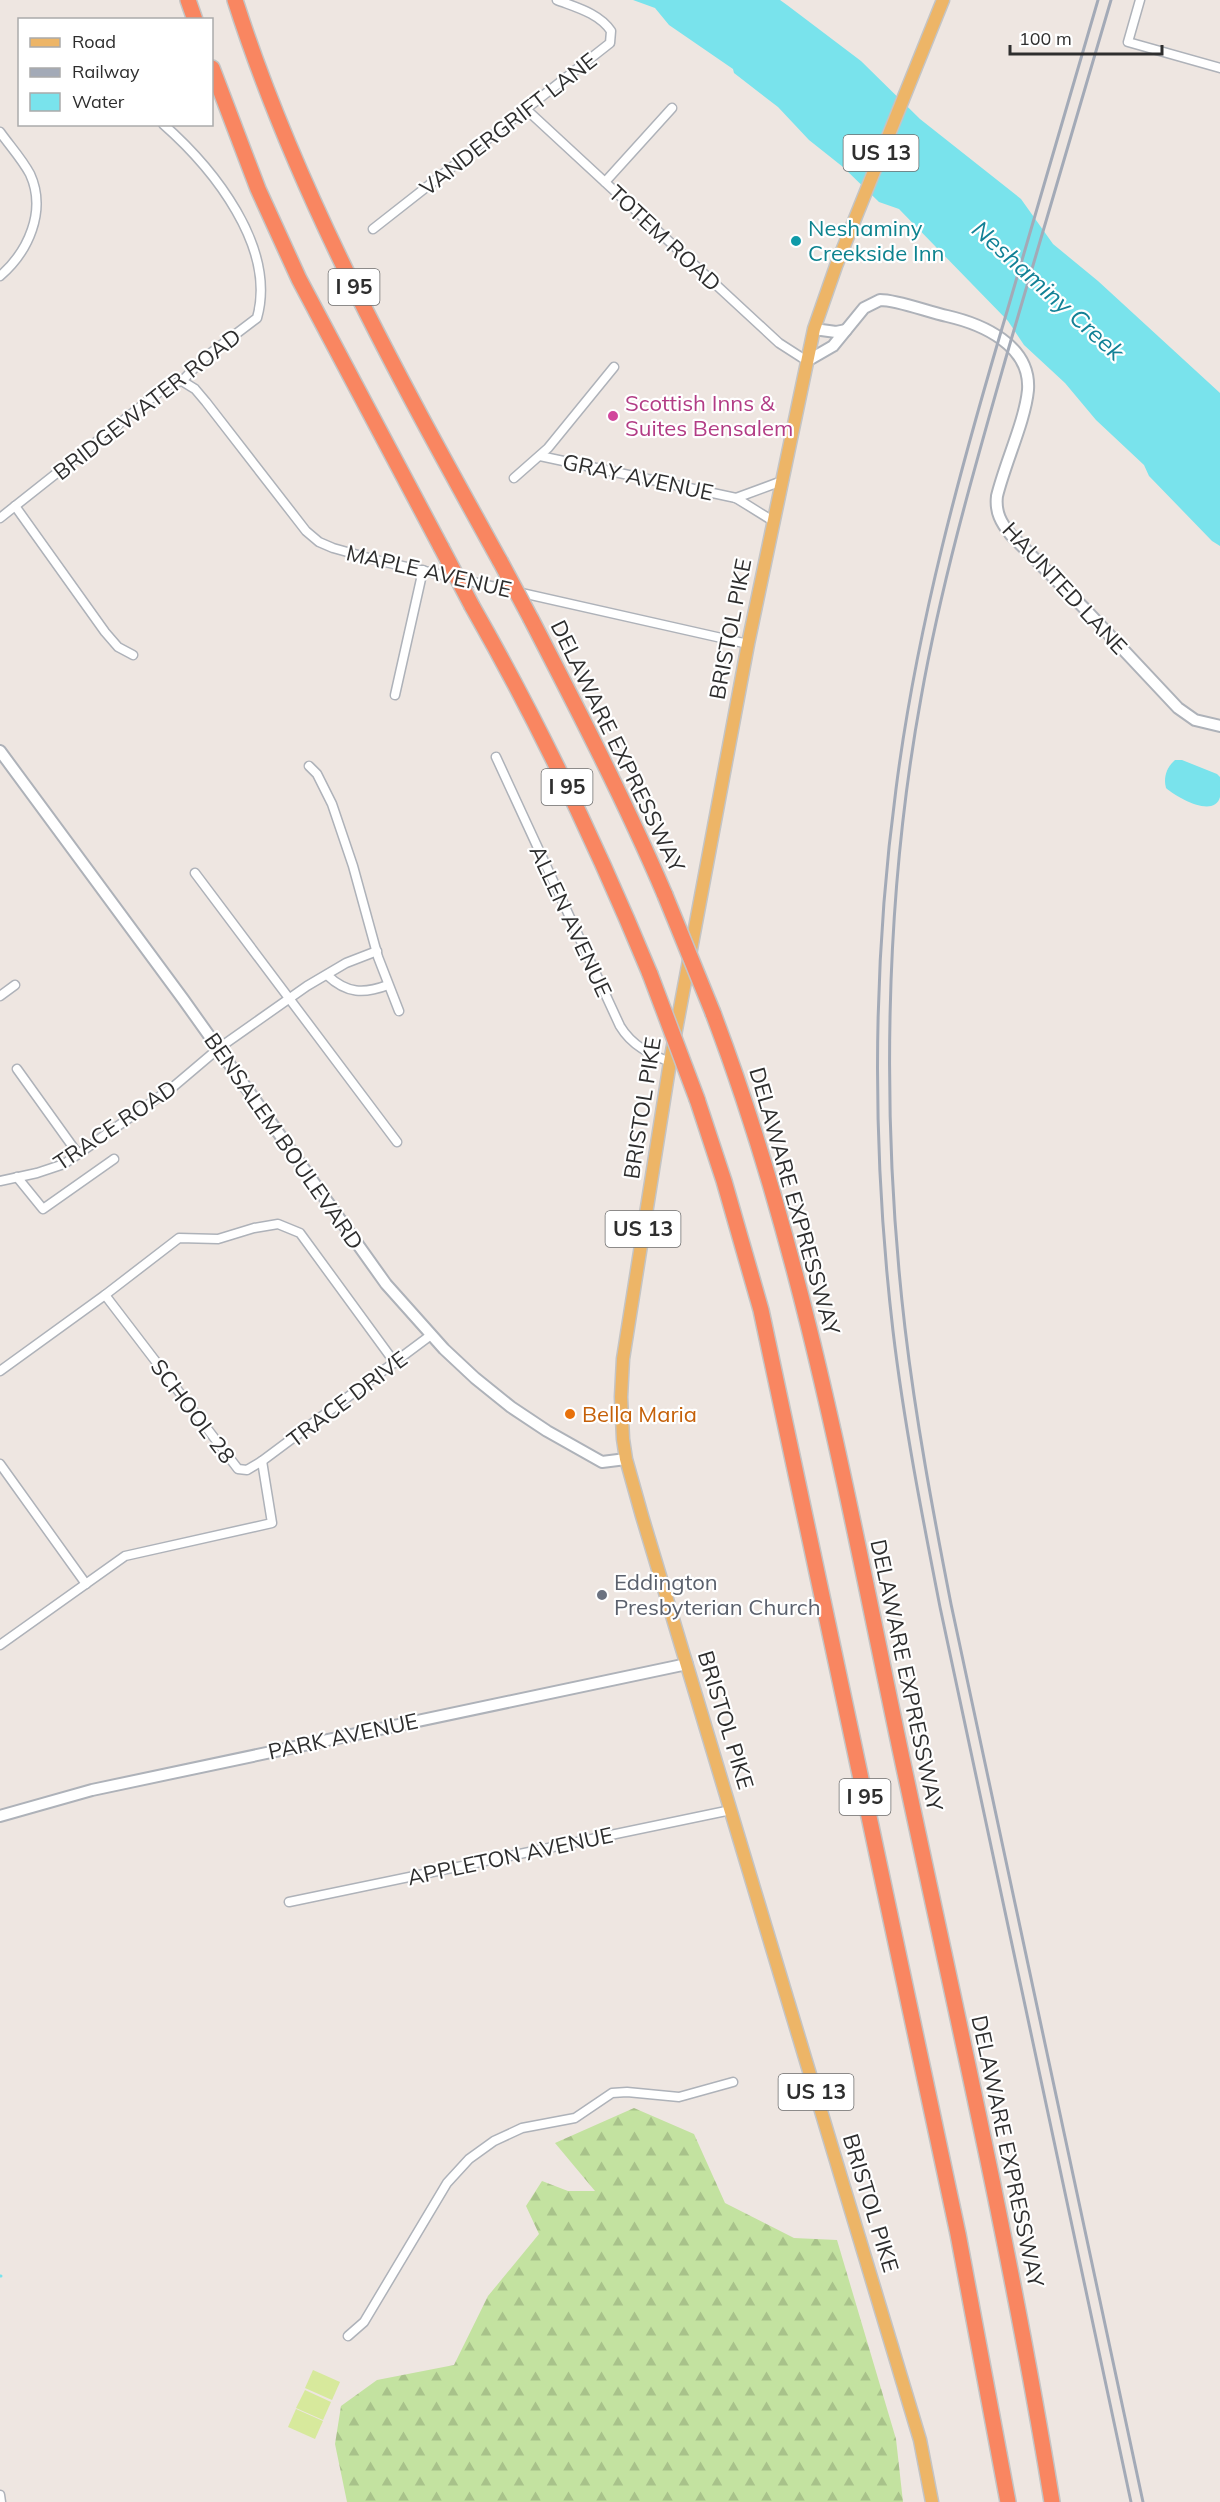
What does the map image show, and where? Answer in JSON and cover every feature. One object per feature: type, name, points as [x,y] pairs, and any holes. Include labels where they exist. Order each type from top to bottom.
[{"type":"highway","points":[[188,0],[194,18]]},
{"type":"highway","name":"DELAWARE EXPRESSWAY","points":[[234,0],[292,155],[366,311],[600,752],[665,895],[713,1013],[749,1112],[779,1210],[822,1380],[1003,2235],[1052,2502]]},
{"type":"highway","name":"I 95","points":[[213,71],[258,189],[290,261],[559,770],[650,974],[697,1099],[748,1261],[766,1333],[958,2234],[1008,2502]]},
{"type":"main road","name":"BRISTOL PIKE","points":[[932,2502],[920,2439],[626,1459],[621,1411],[624,1353],[670,1062],[748,644],[814,329],[943,0]]},
{"type":"street","name":"VANDERGRIFT LANE","points":[[374,229],[605,49],[612,39],[611,31],[600,20],[577,7],[556,0]]},
{"type":"street","points":[[1140,0],[1128,42],[1220,68]]},
{"type":"street","points":[[605,182],[672,108]]},
{"type":"street","name":"TOTEM ROAD","points":[[527,110],[779,344],[807,361]]},
{"type":"street","name":"BRIDGEWATER ROAD","points":[[0,518],[168,386],[182,381],[203,359],[254,322],[260,307],[260,294],[256,258],[250,238],[223,188],[165,126]]},
{"type":"street","points":[[0,132],[30,174],[36,206],[27,246],[17,260],[0,276]]},
{"type":"street","name":"HAUNTED LANE","points":[[807,361],[833,346],[869,304],[886,300],[977,324],[999,337],[1012,349],[1026,374],[1028,390],[998,496],[997,510],[1002,522],[1011,535],[1086,610],[1178,708],[1195,720],[1220,726]]},
{"type":"street","points":[[814,329],[836,332],[846,330]]},
{"type":"street","points":[[514,478],[540,456],[614,367]]},
{"type":"street","name":"MAPLE AVENUE","points":[[182,381],[195,389],[207,402],[297,521],[319,542],[350,554],[748,644]]},
{"type":"street","name":"GRAY AVENUE","points":[[540,456],[736,498],[773,521]]},
{"type":"street","name":"GRAY AVENUE","points":[[736,498],[782,481]]},
{"type":"street","points":[[15,506],[105,632],[118,647],[133,655]]},
{"type":"street","points":[[395,695],[423,570]]},
{"type":"street","name":"BENSALEM BOULEVARD","points":[[0,751],[219,1048],[386,1284],[431,1335],[483,1385],[547,1431],[602,1462],[626,1459]]},
{"type":"street","name":"ALLEN AVENUE","points":[[496,757],[620,1026],[627,1037],[640,1048],[670,1062]]},
{"type":"street","points":[[309,766],[317,774],[330,798],[353,866],[388,985],[399,1011]]},
{"type":"street","points":[[195,873],[397,1142]]},
{"type":"street","name":"TRACE ROAD","points":[[0,1180],[17,1178],[57,1167],[173,1087],[219,1048],[288,999],[346,963],[377,951]]},
{"type":"street","points":[[327,975],[339,984],[359,992],[368,992],[388,985]]},
{"type":"street","points":[[0,996],[15,985]]},
{"type":"street","points":[[17,1069],[78,1154]]},
{"type":"street","points":[[17,1178],[43,1209],[114,1159]]},
{"type":"street","points":[[0,1371],[179,1238],[218,1239],[254,1228],[278,1224],[300,1233],[395,1363]]},
{"type":"street","name":"SCHOOL 28","points":[[0,1645],[124,1556],[272,1523],[262,1461],[247,1470],[238,1469],[105,1295]]},
{"type":"street","name":"TRACE DRIVE","points":[[262,1461],[431,1335]]},
{"type":"street","points":[[0,1464],[86,1584]]},
{"type":"street","name":"PARK AVENUE","points":[[0,1816],[92,1790],[687,1664]]},
{"type":"street","name":"APPLETON AVENUE","points":[[289,1902],[731,1810]]},
{"type":"street","points":[[348,2336],[364,2322],[447,2183],[470,2159],[494,2140],[522,2128],[575,2118],[612,2093],[627,2092],[679,2097],[733,2082]]},
{"type":"street","points":[[0,2495],[1,2502]]},
{"type":"green space","points":[[634,2108],[694,2134],[725,2203],[794,2238],[837,2240],[896,2439],[903,2502],[347,2502],[335,2444],[341,2406],[377,2380],[454,2365],[488,2296],[539,2234],[526,2206],[542,2181],[568,2191],[595,2191],[555,2143]]},
{"type":"green space","points":[[313,2370],[340,2382],[332,2400],[305,2388]]},
{"type":"green space","points":[[305,2390],[331,2402],[323,2420],[296,2408]]},
{"type":"green space","points":[[296,2409],[323,2421],[315,2439],[288,2427]]},
{"type":"water","name":"Neshaminy Creek","points":[[633,0],[780,0],[861,61],[920,119],[1021,199],[1053,244],[1098,281],[1220,393],[1220,546],[1212,541],[1149,476],[1144,465],[1096,420],[1065,383],[1024,345],[1008,321],[899,209],[879,202],[843,167],[809,140],[778,107],[734,73],[733,69],[669,25],[655,8]]},
{"type":"water","points":[[1175,760],[1182,760],[1220,777],[1220,797],[1216,803],[1210,806],[1194,804],[1166,788],[1166,772]]},
{"type":"railway","points":[[1098,0],[957,486],[916,667],[896,789],[882,924],[878,1128],[881,1196],[893,1331],[920,1504],[1131,2502]]},
{"type":"railway","points":[[1111,0],[984,434],[960,521],[929,654],[909,775],[900,853],[893,932],[890,1092],[897,1250],[914,1397],[931,1501],[1143,2502]]},
{"type":"place","name":"Neshaminy Creekside Inn","points":[[796,241]]},
{"type":"place","name":"Scottish Inns & Suites Bensalem","points":[[613,416]]},
{"type":"place","name":"Bella Maria","points":[[570,1414]]},
{"type":"place","name":"Eddington Presbyterian Church","points":[[602,1595]]}]
